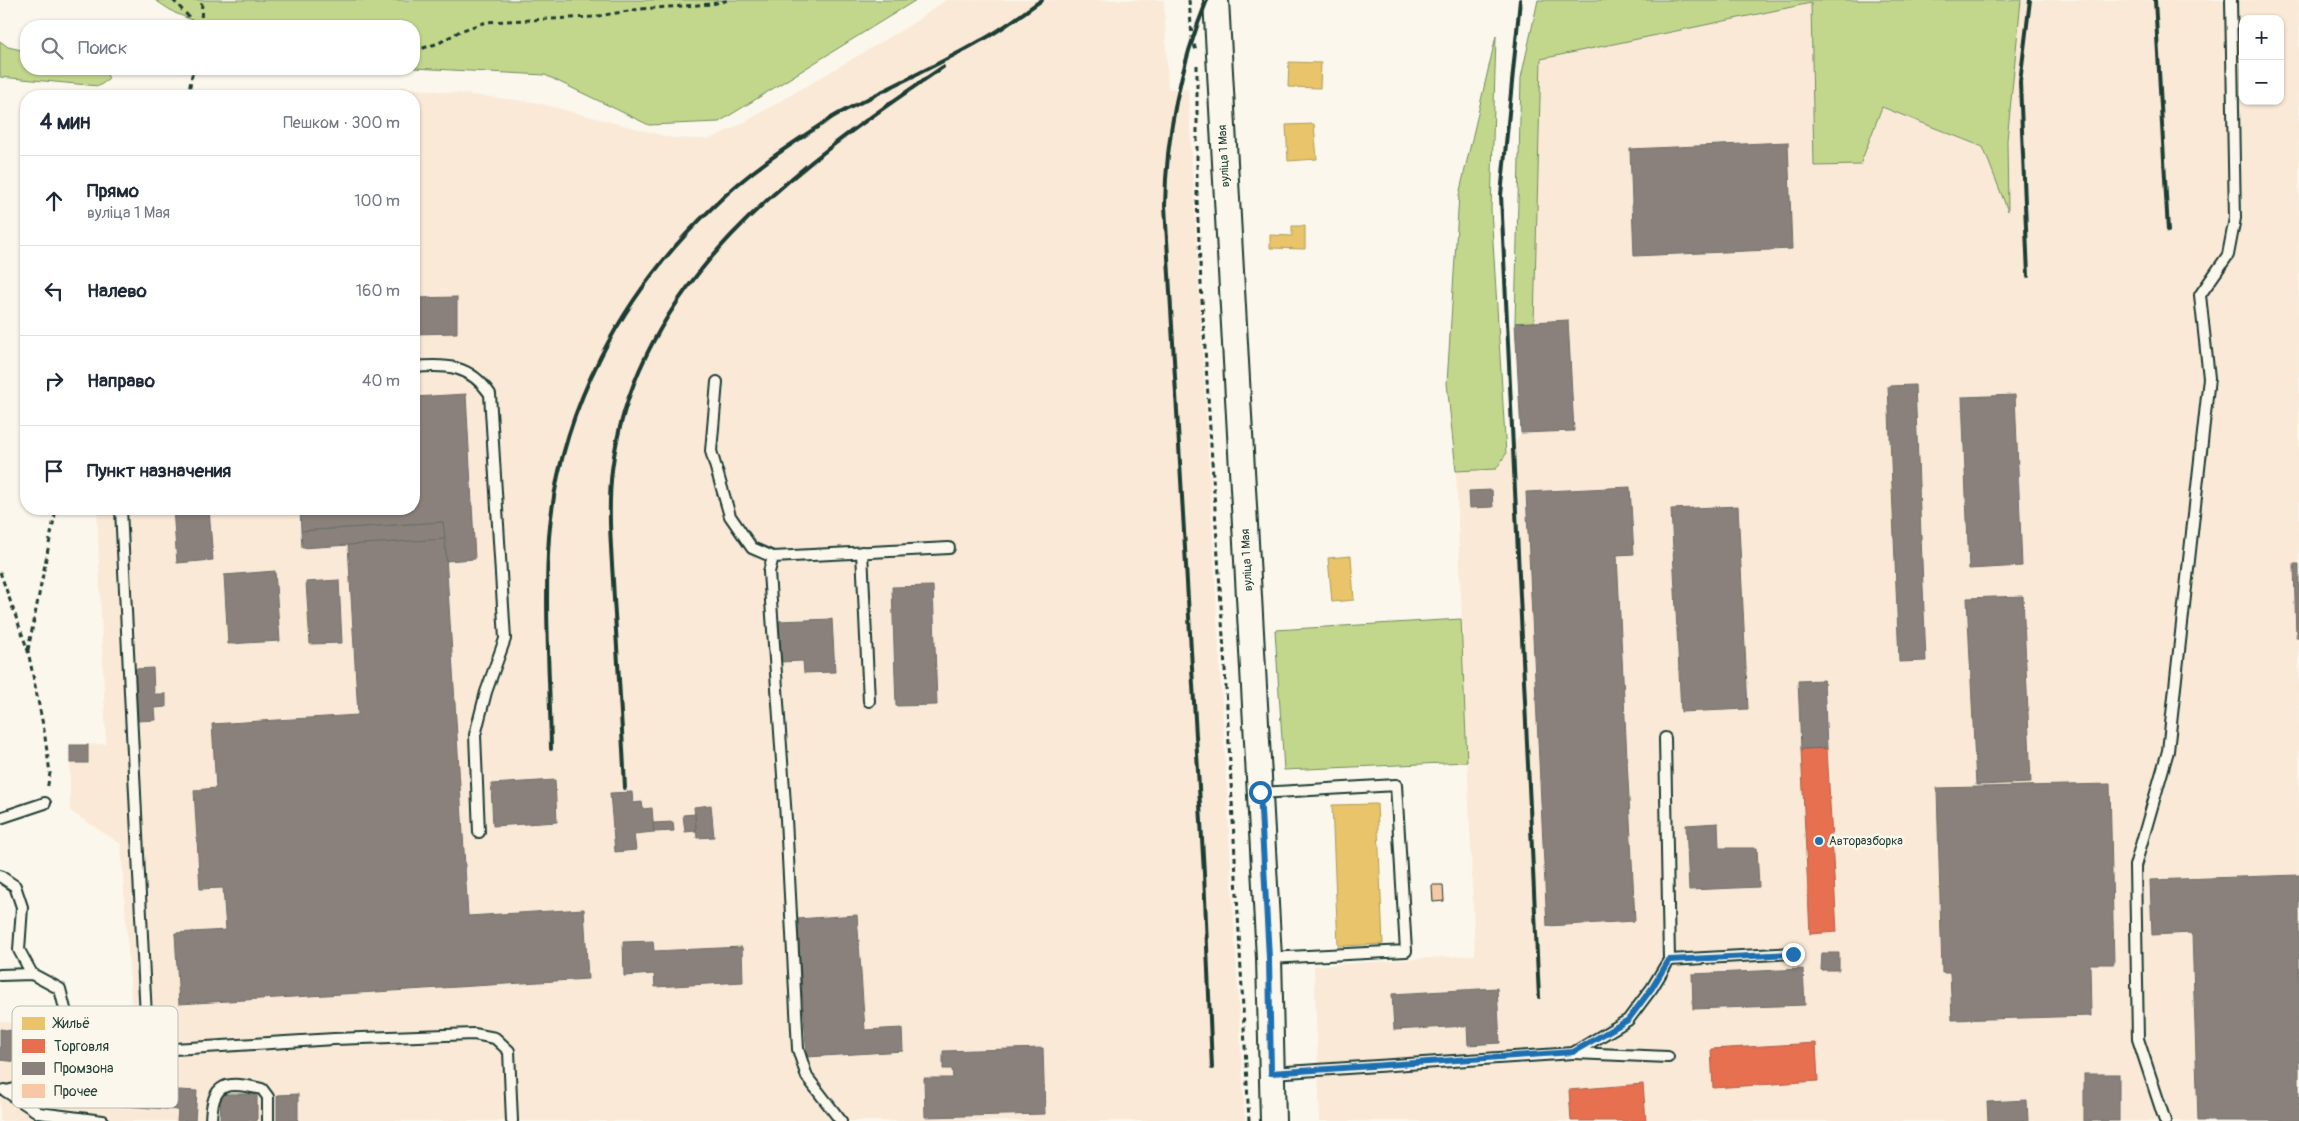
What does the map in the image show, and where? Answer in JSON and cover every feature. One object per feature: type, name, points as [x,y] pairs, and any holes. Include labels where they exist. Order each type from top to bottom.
[{"type":"street","name":"вуліца 1 Мая","points":[[1216,0],[1269,958],[1273,1121]]},
{"type":"lane","points":[[2165,1121],[2138,1039],[2135,866],[2168,751],[2209,378],[2200,295],[2228,255],[2235,218],[2231,0]]},
{"type":"lane","points":[[420,366],[438,364],[461,369],[481,382],[490,394],[505,639],[486,692],[475,735],[480,832]]},
{"type":"lane","points":[[717,382],[711,450],[730,516],[752,548],[773,557],[949,548]]},
{"type":"lane","points":[[121,515],[145,1006]]},
{"type":"lane","points":[[862,552],[869,701]]},
{"type":"lane","points":[[773,557],[769,572],[786,819],[798,1049],[807,1077],[841,1121]]},
{"type":"lane","points":[[1573,1052],[1628,1020],[1652,988],[1669,960],[1665,738]]},
{"type":"lane","points":[[1260,792],[1396,785],[1406,941],[1406,951],[1269,958]]},
{"type":"lane","points":[[0,818],[45,803]]},
{"type":"lane","points":[[0,876],[15,886],[22,907],[19,950],[32,974]]},
{"type":"lane","points":[[1669,960],[1793,954]]},
{"type":"lane","points":[[0,975],[32,974],[60,989],[64,1006]]},
{"type":"lane","points":[[178,1049],[334,1039],[474,1034],[495,1038],[509,1051],[512,1121]]},
{"type":"lane","points":[[1271,1073],[1573,1052],[1668,1057]]},
{"type":"lane","points":[[211,1121],[211,1103],[217,1090],[228,1085],[248,1085],[262,1089],[268,1097],[268,1121]]},
{"type":"lane","points":[[32,1108],[40,1113],[103,1121]]},
{"type":"path","points":[[173,0],[190,20]]},
{"type":"path","points":[[201,20],[202,0]]},
{"type":"path","points":[[420,49],[439,43],[460,31],[486,22],[592,17],[640,8],[712,4],[729,0]]},
{"type":"path","points":[[1190,0],[1192,37],[1196,56],[1197,200],[1201,284],[1225,669],[1249,1121]]},
{"type":"path","points":[[189,90],[192,75]]},
{"type":"path","points":[[28,650],[55,515]]},
{"type":"path","points":[[0,572],[28,650],[44,730],[50,773],[45,803]]},
{"type":"shaded area","points":[[946,0],[1164,0],[1168,89],[1188,89],[1245,1121],[0,1121],[0,1021],[12,1023],[12,1108],[178,1108],[178,1006],[132,1006],[121,844],[70,811],[70,745],[106,744],[97,515],[420,515],[420,90],[389,90],[401,87],[534,102],[672,138],[710,139],[745,122],[912,24]]},
{"type":"shaded area","points":[[2021,0],[2299,0],[2299,1121],[1320,1121],[1314,966],[1475,955],[1456,471],[1496,469],[1521,433],[1515,323],[1534,322],[1541,59],[1811,3],[1814,166],[1860,165],[1881,107],[1983,147],[2008,209],[2007,140]]},
{"type":"green space","points":[[155,0],[916,0],[719,122],[649,125],[545,75],[420,68],[420,20],[192,20],[175,13]]},
{"type":"green space","points":[[1538,0],[2021,0],[2007,140],[2008,211],[1983,147],[1882,107],[1860,165],[1814,166],[1811,3],[1541,59],[1534,322],[1515,323],[1521,78]]},
{"type":"green space","points":[[1496,36],[1491,209],[1506,454],[1496,469],[1456,471],[1447,383],[1459,195]]},
{"type":"green space","points":[[0,41],[8,47],[20,50],[20,75],[107,75],[109,79],[99,86],[0,77]]},
{"type":"green space","points":[[1461,619],[1467,762],[1284,770],[1275,630]]},
{"type":"building: Жильё","points":[[1289,62],[1321,63],[1320,88],[1288,87]]},
{"type":"building: Жильё","points":[[1314,124],[1317,159],[1288,161],[1286,125]]},
{"type":"building: Жильё","points":[[1292,226],[1305,226],[1305,249],[1270,248],[1270,235],[1292,236]]},
{"type":"building: Жильё","points":[[1351,556],[1354,600],[1332,602],[1328,558]]},
{"type":"building: Жильё","points":[[1377,804],[1383,944],[1338,946],[1332,805]]},
{"type":"building: Торговля","name":"Авторазборка","points":[[1827,748],[1837,932],[1810,934],[1801,749]]},
{"type":"building: Торговля","points":[[1816,1043],[1818,1081],[1713,1088],[1711,1049]]},
{"type":"building: Торговля","points":[[1643,1084],[1646,1121],[1571,1121],[1569,1090]]},
{"type":"building: Промзона","points":[[1788,142],[1792,249],[1634,256],[1630,149]]},
{"type":"building: Промзона","points":[[457,297],[457,333],[420,334],[420,298]]},
{"type":"building: Промзона","points":[[1568,320],[1574,431],[1521,433],[1515,323]]},
{"type":"building: Промзона","points":[[1915,385],[1926,661],[1899,662],[1888,386]]},
{"type":"building: Промзона","points":[[466,394],[475,559],[446,561],[443,522],[301,531],[300,515],[420,515],[420,397]]},
{"type":"building: Промзона","points":[[2015,395],[2022,566],[1969,569],[1962,397]]},
{"type":"building: Промзона","points":[[1630,487],[1634,554],[1617,555],[1635,921],[1547,926],[1526,492]]},
{"type":"building: Промзона","points":[[1492,490],[1493,507],[1470,508],[1469,491]]},
{"type":"building: Промзона","points":[[1738,506],[1748,709],[1681,712],[1671,509]]},
{"type":"building: Промзона","points":[[173,515],[209,515],[213,560],[177,563]]},
{"type":"building: Промзона","points":[[443,522],[445,539],[302,548],[301,531]]},
{"type":"building: Промзона","points":[[445,539],[468,916],[584,909],[588,979],[179,1004],[175,933],[226,930],[223,888],[200,889],[194,790],[216,788],[212,724],[358,715],[348,545]]},
{"type":"building: Промзона","points":[[2294,564],[2299,564],[2299,637],[2296,637]]},
{"type":"building: Промзона","points":[[275,571],[280,641],[228,644],[224,575]]},
{"type":"building: Промзона","points":[[339,580],[342,643],[310,644],[306,582]]},
{"type":"building: Промзона","points":[[933,586],[937,705],[896,706],[892,587]]},
{"type":"building: Промзона","points":[[2023,596],[2031,783],[1976,785],[1967,598]]},
{"type":"building: Промзона","points":[[832,619],[835,672],[804,673],[803,661],[780,662],[779,621]]},
{"type":"building: Промзона","points":[[153,668],[154,694],[166,694],[166,707],[155,708],[156,720],[137,721],[135,669]]},
{"type":"building: Промзона","points":[[1824,680],[1827,748],[1801,749],[1798,681]]},
{"type":"building: Промзона","points":[[70,745],[88,745],[88,763],[70,763]]},
{"type":"building: Промзона","points":[[555,780],[557,822],[493,826],[491,784]]},
{"type":"building: Промзона","points":[[2110,784],[2114,964],[2090,964],[2091,1016],[1952,1020],[1950,973],[1942,973],[1937,788]]},
{"type":"building: Промзона","points":[[632,792],[633,803],[642,802],[643,809],[652,808],[654,832],[634,834],[636,850],[615,852],[610,793]]},
{"type":"building: Промзона","points":[[711,805],[714,837],[697,838],[694,807]]},
{"type":"building: Промзона","points":[[695,814],[696,831],[685,832],[683,815]]},
{"type":"building: Промзона","points":[[673,822],[674,831],[654,832],[653,823]]},
{"type":"building: Промзона","points":[[1718,823],[1719,848],[1757,848],[1759,887],[1689,890],[1686,825]]},
{"type":"building: Промзона","points":[[2299,875],[2299,1121],[2198,1121],[2192,933],[2152,935],[2150,880]]},
{"type":"building: Промзона","points":[[857,915],[865,1030],[902,1028],[903,1051],[807,1057],[797,919]]},
{"type":"building: Промзона","points":[[653,941],[654,951],[742,947],[743,982],[655,987],[654,974],[624,976],[623,942]]},
{"type":"building: Промзона","points":[[1822,953],[1839,953],[1839,970],[1821,970]]},
{"type":"building: Промзона","points":[[1803,969],[1805,1005],[1693,1009],[1692,974]]},
{"type":"building: Промзона","points":[[1497,988],[1500,1043],[1468,1045],[1467,1026],[1394,1030],[1392,994]]},
{"type":"building: Промзона","points":[[0,1029],[12,1031],[12,1061],[0,1060]]},
{"type":"building: Промзона","points":[[1043,1048],[1045,1114],[925,1117],[924,1078],[953,1078],[952,1069],[943,1069],[943,1051]]},
{"type":"building: Промзона","points":[[2084,1074],[2119,1074],[2119,1121],[2084,1121]]},
{"type":"building: Промзона","points":[[178,1090],[197,1091],[195,1121],[177,1121],[178,1110],[151,1108],[178,1108]]},
{"type":"building: Промзона","points":[[221,1094],[257,1094],[257,1121],[220,1121]]},
{"type":"building: Промзона","points":[[298,1094],[298,1121],[277,1121],[277,1095]]},
{"type":"building: Промзона","points":[[2027,1100],[2028,1121],[1988,1121],[1987,1102]]},
{"type":"building: Прочее","points":[[1432,885],[1443,885],[1444,901],[1433,902]]},
{"type":"railway","points":[[551,749],[547,590],[549,537],[555,490],[566,444],[581,399],[624,315],[681,240],[714,206],[754,171],[833,117],[988,37],[1042,0]]},
{"type":"railway","points":[[1207,0],[1189,50],[1176,101],[1168,153],[1165,206],[1204,873],[1212,1068]]},
{"type":"railway","points":[[1520,0],[1501,195],[1539,997]]},
{"type":"railway","points":[[2028,276],[2020,82],[2030,0]]},
{"type":"railway","points":[[2155,0],[2168,231]]},
{"type":"railway","points":[[625,788],[610,534],[612,470],[627,403],[653,342],[689,286],[732,235],[781,188],[833,145],[943,67]]},
{"type":"place","name":"Авторазборка","points":[[1819,841]]},
{"type":"route","points":[[1260,792],[1269,958],[1271,1073],[1573,1052],[1604,1036],[1628,1020],[1652,988],[1669,960],[1793,954]]}]
